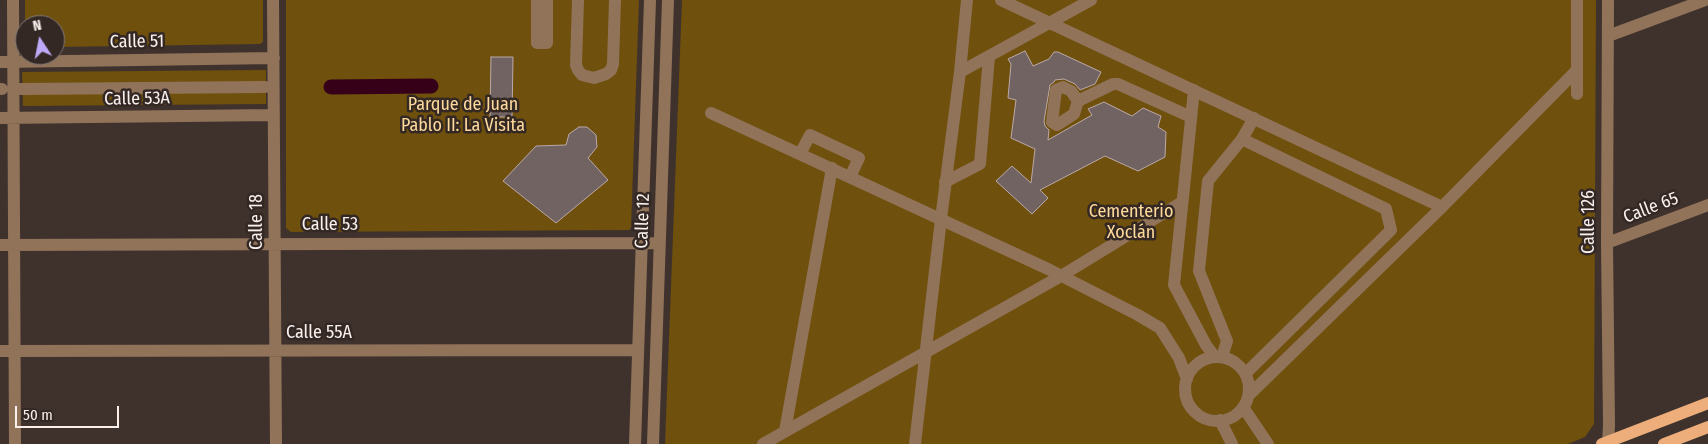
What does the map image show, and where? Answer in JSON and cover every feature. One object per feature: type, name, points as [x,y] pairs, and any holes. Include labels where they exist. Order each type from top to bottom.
[{"type":"main road","points":[[1606,443],[1708,403]]},
{"type":"main road","points":[[1664,444],[1708,427]]},
{"type":"street","points":[[13,0],[6,62],[13,117],[15,444]]},
{"type":"street","name":"Calle 18","points":[[273,0],[276,444]]},
{"type":"street","points":[[537,0],[537,43],[547,42],[547,0]]},
{"type":"street","points":[[578,0],[576,65],[582,75],[594,78],[606,74],[611,70],[613,64],[615,0]]},
{"type":"street","name":"Calle 12","points":[[635,444],[650,0]]},
{"type":"street","name":"Calle 12","points":[[653,444],[668,0]]},
{"type":"street","points":[[915,444],[967,0]]},
{"type":"street","points":[[1001,0],[1442,207]]},
{"type":"street","points":[[960,72],[1091,0]]},
{"type":"street","points":[[1577,0],[1577,94]]},
{"type":"street","name":"Calle 126","points":[[1606,443],[1608,0]]},
{"type":"street","points":[[1608,36],[1705,0]]},
{"type":"street","points":[[946,182],[980,164],[989,57]]},
{"type":"street","name":"Calle 51","points":[[6,62],[274,58]]},
{"type":"street","points":[[1254,118],[1242,139],[1208,180],[1199,271],[1227,341],[1219,357],[1199,363],[1192,370],[1187,379],[1185,389],[1187,400],[1192,408],[1200,416],[1210,420],[1220,420],[1237,414],[1246,401],[1577,70]]},
{"type":"street","points":[[1078,101],[1102,88],[1118,84],[1191,117]]},
{"type":"street","points":[[21,89],[265,87]]},
{"type":"street","points":[[1194,90],[1174,285],[1206,345],[1219,357],[1238,364],[1245,374],[1249,387],[1246,401],[1268,444]]},
{"type":"street","points":[[711,113],[941,218],[1061,276],[1160,328],[1179,358],[1187,379]]},
{"type":"street","name":"Calle 53A","points":[[0,118],[274,115]]},
{"type":"street","points":[[800,154],[810,135],[859,158],[850,177]]},
{"type":"street","points":[[1242,139],[1386,209],[1391,230],[1245,374]]},
{"type":"street","points":[[785,431],[832,168]]},
{"type":"street","points":[[763,444],[1061,276],[1182,202]]},
{"type":"street","name":"Calle 65","points":[[1606,244],[1708,205]]},
{"type":"street","name":"Calle 53","points":[[0,245],[659,242]]},
{"type":"street","name":"Calle 55A","points":[[0,351],[638,350]]},
{"type":"street","points":[[1220,420],[1232,444]]},
{"type":"green space","points":[[25,0],[263,0],[263,42],[260,44],[65,47],[65,15],[25,15]]},
{"type":"green space","name":"Parque de Juan Pablo II: La Visita","points":[[286,0],[639,0],[631,228],[629,230],[291,232],[286,228]]},
{"type":"green space","name":"Cementerio Xoclán","points":[[682,0],[1596,0],[1594,424],[1585,437],[1568,444],[665,444]]},
{"type":"green space","points":[[266,70],[266,104],[23,106],[22,72]]},
{"type":"building","points":[[1025,51],[1033,66],[1049,59],[1054,52],[1058,52],[1101,72],[1095,84],[1080,90],[1075,84],[1064,79],[1055,80],[1050,85],[1044,121],[1045,126],[1049,130],[1048,140],[1092,115],[1088,109],[1104,102],[1132,116],[1143,108],[1161,116],[1158,127],[1166,132],[1165,157],[1138,171],[1105,156],[1040,190],[1048,198],[1032,214],[996,181],[1012,166],[1031,183],[1035,149],[1011,138],[1016,100],[1008,98],[1011,64],[1008,59]]},
{"type":"building","points":[[491,57],[513,57],[512,117],[490,117]]},
{"type":"building","points":[[579,127],[587,127],[596,135],[597,147],[588,158],[608,180],[556,223],[503,181],[536,146],[566,145],[569,134]]},
{"type":"waterway","points":[[331,87],[431,86]]}]
